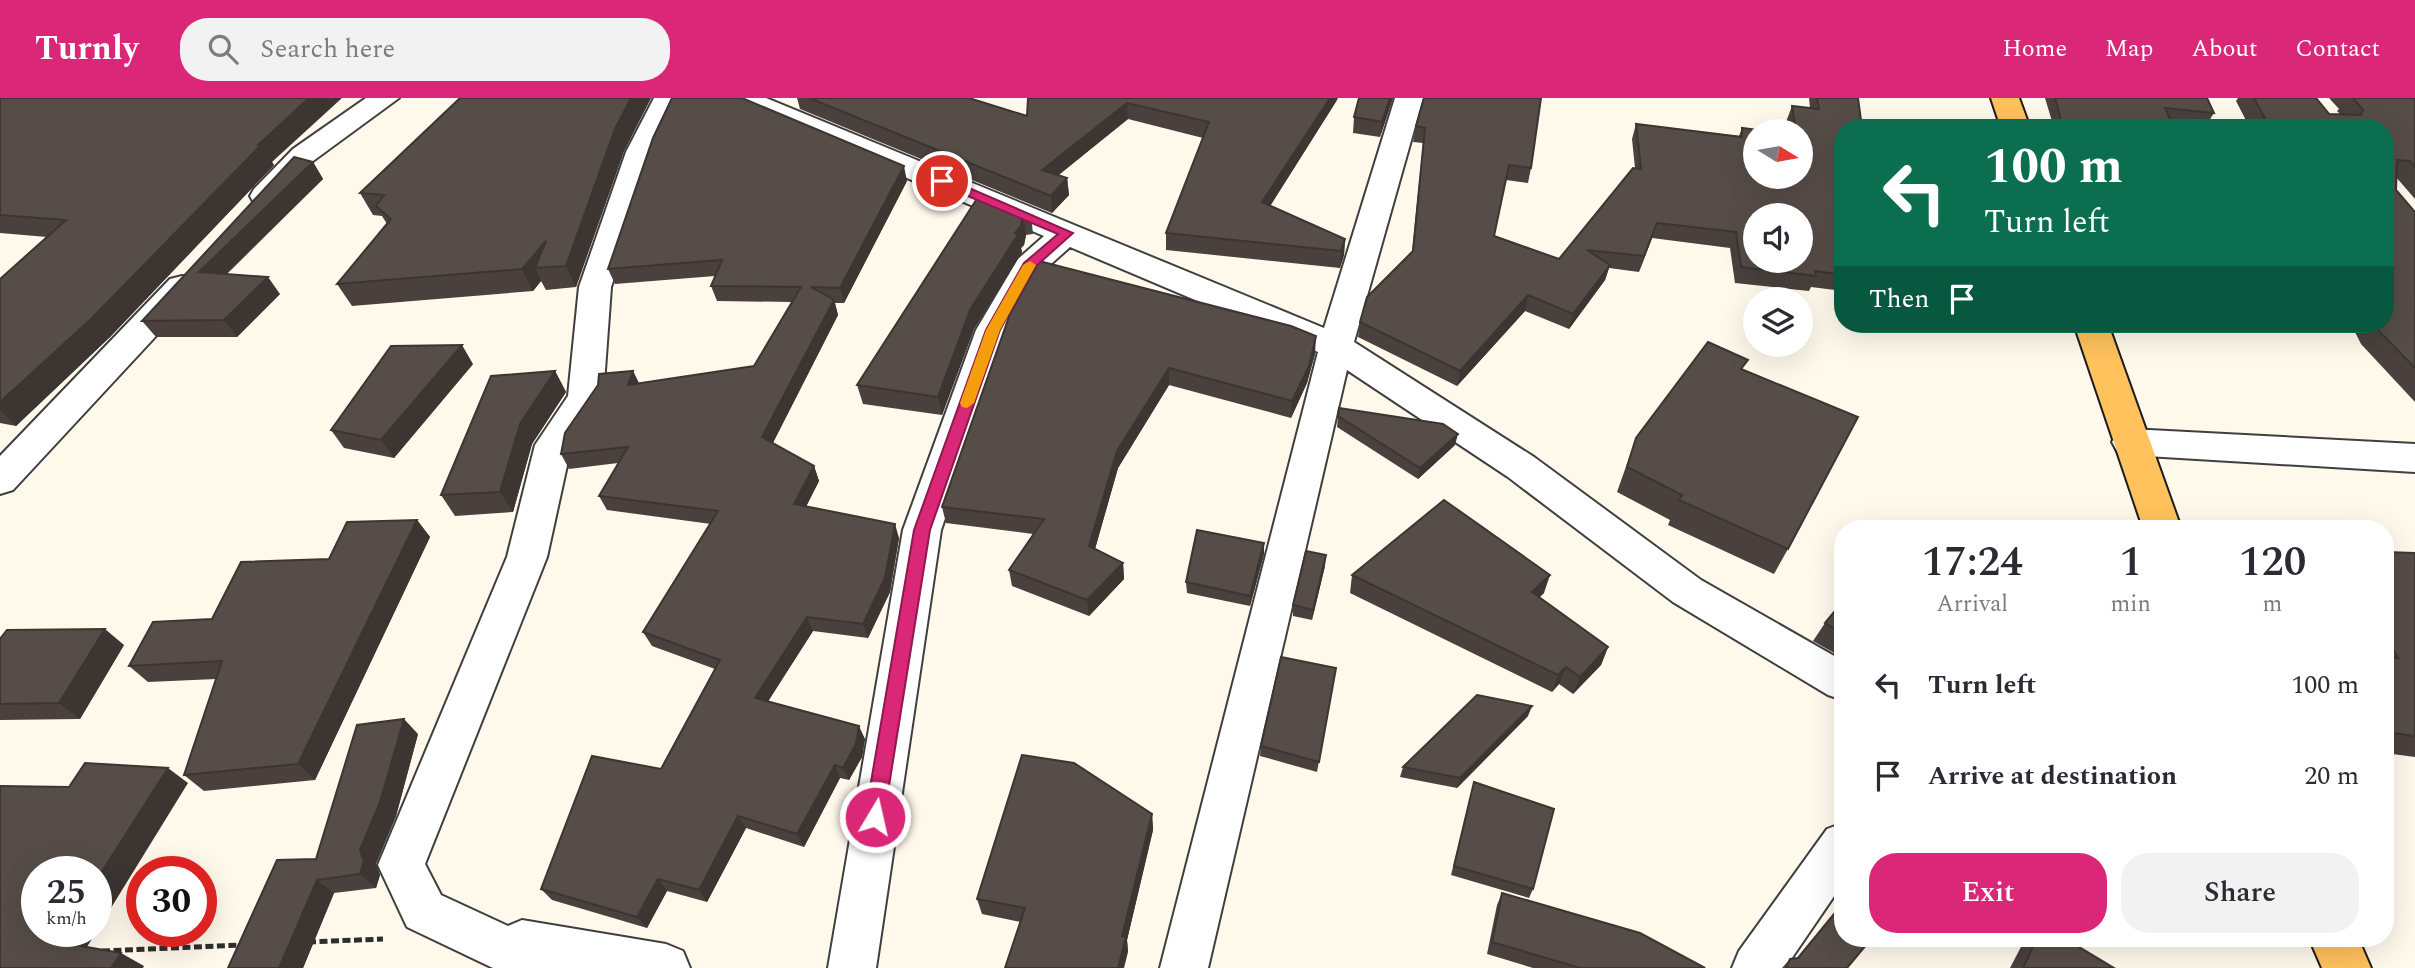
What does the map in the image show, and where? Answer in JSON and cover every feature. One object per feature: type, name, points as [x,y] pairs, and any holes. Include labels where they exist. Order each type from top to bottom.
[{"type":"main road","points":[[2005,98],[2013,119]]},
{"type":"main road","points":[[2094,333],[2159,520]]},
{"type":"main road","points":[[2337,947],[2347,968]]},
{"type":"street","points":[[248,215],[303,155],[385,98]]},
{"type":"street","points":[[550,968],[472,936],[424,911],[401,865],[527,557],[553,444],[585,398],[595,287],[641,152],[668,98]]},
{"type":"street","points":[[742,98],[1336,346],[1521,467],[1687,591],[1834,677]]},
{"type":"street","points":[[1184,968],[1336,346],[1409,98]]},
{"type":"street","points":[[852,968],[922,530],[993,330],[1029,266],[1067,233]]},
{"type":"street","points":[[0,480],[201,265]]},
{"type":"street","points":[[2130,442],[2415,458]]},
{"type":"street","points":[[1756,968],[1834,857]]},
{"type":"street","points":[[472,936],[666,968]]},
{"type":"path","points":[[305,942],[388,939]]},
{"type":"path","points":[[97,951],[250,945]]},
{"type":"building","points":[[0,98],[309,98],[258,145],[261,145],[92,318],[0,402],[0,279],[66,220],[0,215]]},
{"type":"building","points":[[460,98],[631,98],[615,129],[566,266],[535,268],[546,241],[522,269],[337,284],[391,219],[376,206],[384,195],[360,193]]},
{"type":"building","points":[[672,98],[742,98],[904,166],[840,288],[811,287],[834,300],[762,437],[814,466],[794,504],[895,524],[885,578],[863,624],[807,617],[755,698],[859,726],[856,744],[843,768],[835,765],[797,834],[738,816],[699,890],[658,879],[637,917],[541,889],[592,756],[661,769],[720,660],[643,632],[718,511],[599,496],[628,447],[561,454],[565,433],[598,385],[599,374],[633,371],[628,385],[754,366],[801,287],[711,286],[722,260],[608,269],[653,138]]},
{"type":"building","points":[[809,98],[969,98],[1027,116],[1028,98],[1330,98],[1262,202],[1345,239],[1341,251],[1166,233],[1209,122],[1127,103],[1042,170],[1067,178],[1051,196]]},
{"type":"building","points":[[1359,98],[1390,98],[1382,122],[1354,117]]},
{"type":"building","points":[[1424,98],[1541,98],[1531,168],[1509,165],[1494,236],[1559,259],[1633,168],[1641,169],[1636,124],[1742,137],[1743,128],[1743,189],[1813,189],[1813,119],[1794,119],[1792,106],[1819,109],[1817,98],[1858,98],[1861,119],[1834,119],[1834,274],[1815,271],[1816,276],[1791,273],[1813,273],[1813,203],[1743,203],[1743,267],[1736,232],[1657,223],[1644,256],[1587,250],[1610,265],[1573,314],[1528,295],[1460,371],[1360,322],[1367,297],[1413,251],[1425,128],[1416,126]]},
{"type":"building","points":[[2055,98],[2207,98],[2214,113],[2165,108],[2170,119],[2061,119]]},
{"type":"building","points":[[2254,98],[2316,98],[2329,114],[2361,115],[2363,110],[2353,98],[2415,98],[2415,167],[2410,161],[2397,160],[2396,190],[2415,212],[2415,368],[2381,333],[2394,333],[2394,119],[2265,119]]},
{"type":"building","points":[[294,157],[313,162],[199,272],[268,277],[224,320],[142,321]]},
{"type":"building","points":[[980,194],[1031,215],[1023,216],[1021,226],[1015,233],[1019,233],[970,310],[938,397],[857,385]]},
{"type":"building","points":[[1039,261],[1291,326],[1316,336],[1309,366],[1292,401],[1169,368],[1117,451],[1089,546],[1123,563],[1087,600],[1009,570],[1044,519],[942,507],[1010,314]]},
{"type":"building","points":[[1708,342],[1748,360],[1741,369],[1858,417],[1788,549],[1679,500],[1682,495],[1627,467],[1636,438]]},
{"type":"building","points":[[462,345],[381,440],[331,430],[391,346]]},
{"type":"building","points":[[555,371],[520,424],[500,492],[441,495],[491,376]]},
{"type":"building","points":[[1339,408],[1443,424],[1458,434],[1420,468],[1338,416]]},
{"type":"building","points":[[1444,500],[1550,575],[1532,592],[1608,647],[1580,677],[1566,667],[1558,675],[1352,575]]},
{"type":"building","points":[[417,520],[298,764],[184,775],[222,661],[129,666],[153,622],[212,619],[241,562],[329,559],[347,522]]},
{"type":"building","points":[[1197,530],[1264,543],[1250,596],[1186,582]]},
{"type":"building","points":[[1306,551],[1326,555],[1313,610],[1293,605]]},
{"type":"building","points":[[2394,552],[2415,553],[2415,736],[2394,733],[2394,657],[2398,658],[2394,651]]},
{"type":"building","points":[[1834,612],[1834,628],[1825,623]]},
{"type":"building","points":[[105,629],[59,703],[0,704],[0,639],[7,630]]},
{"type":"building","points":[[1281,657],[1336,668],[1319,762],[1261,746]]},
{"type":"building","points":[[1477,695],[1532,706],[1460,778],[1403,767]]},
{"type":"building","points":[[404,719],[380,802],[360,850],[364,861],[360,874],[317,880],[279,968],[228,968],[277,860],[316,859],[357,725]]},
{"type":"building","points":[[1022,755],[1074,763],[1152,814],[1122,936],[1126,937],[1118,968],[1005,968],[1025,908],[977,899]]},
{"type":"building","points":[[85,763],[168,768],[112,856],[21,856],[21,947],[87,947],[121,953],[111,968],[0,968],[0,786],[69,787]]},
{"type":"building","points":[[1474,782],[1554,809],[1533,889],[1454,866]]},
{"type":"building","points":[[1502,893],[1640,933],[1705,968],[1580,968],[1492,942]]},
{"type":"building","points":[[1834,914],[1834,947],[1864,947],[1847,968],[1786,968],[1790,959],[1798,958]]},
{"type":"building","points":[[2033,947],[2079,947],[2114,968],[2023,968]]},
{"type":"slow traffic","points":[[967,403],[993,330],[1030,265]]},
{"type":"route","points":[[875,817],[922,530],[993,330],[1029,266],[1067,233],[942,181]]}]
